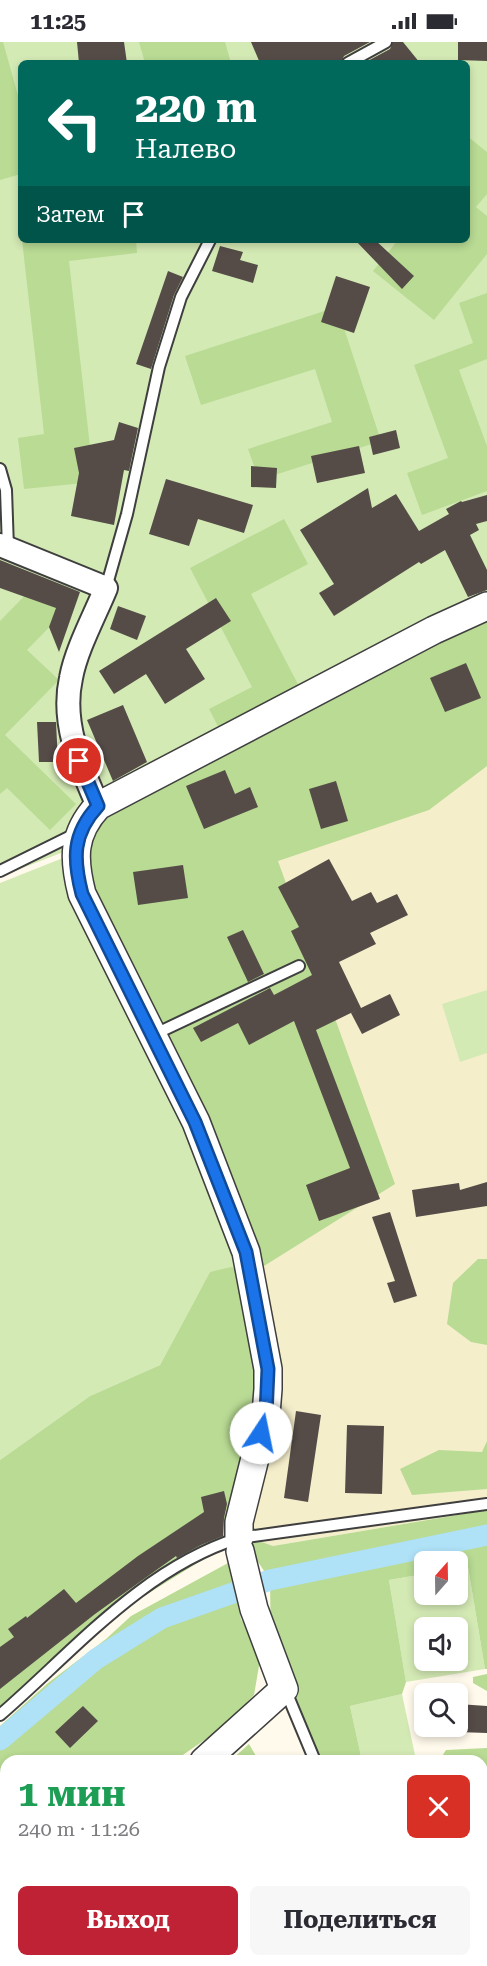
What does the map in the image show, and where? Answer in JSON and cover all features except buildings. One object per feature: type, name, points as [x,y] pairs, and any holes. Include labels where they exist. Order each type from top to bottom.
[{"type":"street","points":[[4,547],[106,588],[71,678],[69,714],[73,745],[98,806]]},
{"type":"street","points":[[211,1755],[284,1689],[254,1610],[239,1545],[239,1522],[266,1414],[268,1369],[246,1252],[195,1122],[82,894],[75,855],[80,831],[87,817],[98,806],[434,630],[487,606]]},
{"type":"lane","points":[[354,60],[387,42]]},
{"type":"lane","points":[[106,588],[127,514],[159,367],[181,297],[208,243]]},
{"type":"lane","points":[[0,470],[6,490],[4,547]]},
{"type":"lane","points":[[0,872],[80,831]]},
{"type":"lane","points":[[152,1035],[299,966]]},
{"type":"lane","points":[[0,1715],[123,1604],[159,1578],[217,1545],[239,1545],[487,1504]]},
{"type":"lane","points":[[284,1689],[312,1755]]},
{"type":"shaded area","points":[[487,609],[487,1510],[273,1546],[242,1536],[102,805]]},
{"type":"green space","points":[[0,42],[487,42],[487,609],[76,847],[0,877]]},
{"type":"green space","points":[[0,42],[3,42],[18,95],[18,175],[0,180]]},
{"type":"green space","points":[[139,42],[225,42],[230,60],[144,60]]},
{"type":"green space","points":[[470,138],[487,152],[487,194],[476,207],[487,216],[487,254],[434,320],[373,271],[396,243],[470,243]]},
{"type":"green space","points":[[22,243],[136,243],[137,253],[69,261],[94,482],[24,489],[18,438],[44,434]]},
{"type":"green space","points":[[487,293],[487,359],[459,370],[487,446],[487,491],[422,515],[407,473],[448,458],[414,365],[473,343],[459,303]]},
{"type":"green space","points":[[337,307],[381,441],[259,480],[248,449],[332,422],[315,369],[201,405],[185,356]]},
{"type":"green space","points":[[284,519],[308,564],[251,594],[302,692],[222,734],[209,709],[252,687],[190,568]]},
{"type":"green space","points":[[38,582],[66,610],[27,650],[59,680],[5,735],[76,804],[50,830],[7,788],[0,794],[0,621]]},
{"type":"green space","points":[[487,609],[487,766],[429,810],[278,861],[395,1184],[256,1271],[272,1382],[242,1535],[273,1546],[487,1510],[487,1669],[485,1669],[468,1567],[468,1551],[414,1551],[414,1576],[389,1580],[406,1682],[402,1694],[350,1706],[361,1755],[319,1755],[271,1655],[270,1580],[241,1536],[89,1630],[0,1709],[0,1460],[90,1396],[160,1365],[210,1272],[231,1267],[251,1273],[85,894],[76,847],[102,805]]},
{"type":"green space","points":[[73,854],[251,1273],[210,1272],[160,1365],[90,1396],[0,1460],[0,883]]},
{"type":"green space","points":[[487,990],[487,1053],[460,1062],[442,1004]]},
{"type":"green space","points":[[478,1259],[487,1259],[487,1345],[471,1342],[447,1324],[453,1283]]},
{"type":"green space","points":[[487,1441],[487,1489],[412,1495],[400,1469],[439,1450],[482,1452]]},
{"type":"green space","points":[[228,1563],[241,1619],[261,1654],[254,1695],[225,1726],[183,1755],[0,1755],[0,1726],[48,1683],[106,1639],[131,1616]]},
{"type":"green space","points":[[468,1567],[485,1669],[406,1682],[389,1580],[414,1576],[414,1605],[468,1605]]},
{"type":"green space","points":[[487,1674],[487,1691],[473,1683],[473,1677]]},
{"type":"green space","points":[[402,1694],[415,1755],[361,1755],[350,1706]]},
{"type":"green space","points":[[249,1744],[255,1755],[237,1755]]},
{"type":"green space","points":[[487,1748],[487,1755],[443,1755],[446,1750]]},
{"type":"waterway","points":[[0,1740],[96,1659],[162,1618],[270,1580],[487,1535]]},
{"type":"route","points":[[79,761],[98,806],[87,817],[80,831],[75,855],[82,894],[195,1122],[246,1252],[268,1369],[266,1414],[261,1433]]}]
